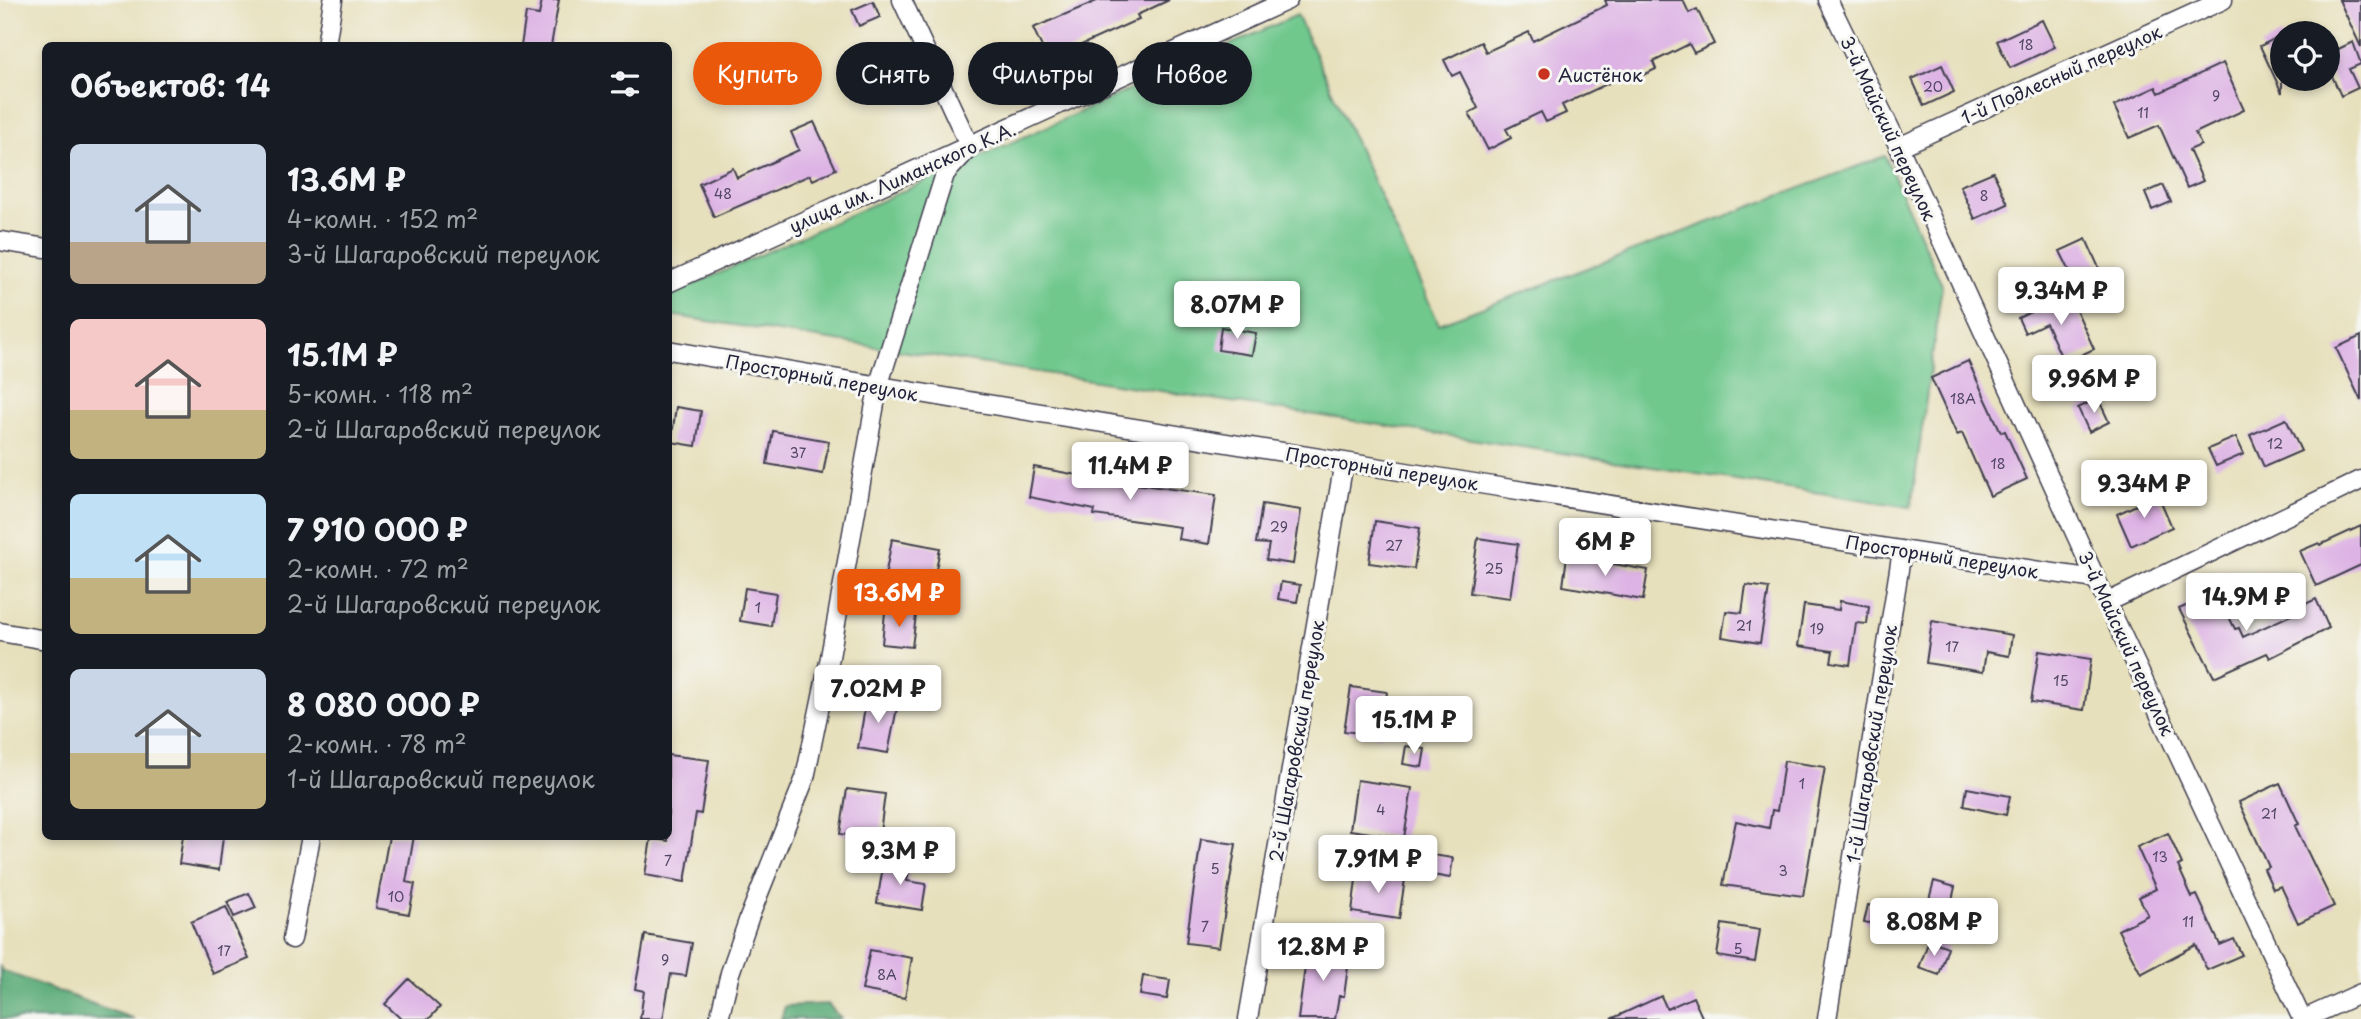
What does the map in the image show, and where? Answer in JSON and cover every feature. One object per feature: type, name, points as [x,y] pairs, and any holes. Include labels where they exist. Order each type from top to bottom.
[{"type":"street","points":[[327,42],[332,0]]},
{"type":"street","points":[[719,1019],[730,973],[749,918],[805,778],[830,657],[878,387],[945,174],[971,147],[902,0]]},
{"type":"street","name":"улица им. Лиманского К.А.","points":[[672,280],[971,147],[1288,0]]},
{"type":"street","name":"3-й Майский переулок","points":[[1829,0],[2096,579],[2303,1019]]},
{"type":"street","name":"1-й Подлесный переулок","points":[[1899,147],[2223,0]]},
{"type":"street","points":[[0,241],[42,247]]},
{"type":"street","name":"Просторный переулок","points":[[672,351],[878,387],[1344,462],[1902,551],[2096,579]]},
{"type":"street","name":"2-й Шагаровский переулок","points":[[1248,1019],[1344,462]]},
{"type":"street","points":[[2108,602],[2361,480]]},
{"type":"street","name":"1-й Шагаровский переулок","points":[[1827,1019],[1902,551]]},
{"type":"street","points":[[0,632],[42,639]]},
{"type":"street","points":[[292,939],[310,840]]},
{"type":"street","points":[[2303,1019],[2361,993]]},
{"type":"green space","points":[[1297,15],[1439,324],[1885,156],[1942,285],[1911,507],[672,315],[672,294],[1096,105],[1118,105],[1118,95],[1132,89],[1132,105],[1252,105],[1252,42],[1237,42]]},
{"type":"green space","points":[[0,967],[3,971],[134,1019],[0,1019]]},
{"type":"green space","points":[[828,1004],[841,1019],[781,1019],[785,1006]]},
{"type":"building","points":[[542,0],[559,0],[552,42],[522,42],[526,13],[539,15]]},
{"type":"building","points":[[1099,0],[1169,0],[1137,15],[1139,19],[1088,42],[1040,42],[1033,28]]},
{"type":"building","name":"Аистёнок","points":[[1605,0],[1683,0],[1689,13],[1697,9],[1714,44],[1694,53],[1689,44],[1653,62],[1656,69],[1635,79],[1632,72],[1562,105],[1566,113],[1546,122],[1541,112],[1506,129],[1511,138],[1488,150],[1469,113],[1478,108],[1460,72],[1452,76],[1444,60],[1481,42],[1486,52],[1529,32],[1533,41],[1607,5]]},
{"type":"building","points":[[2339,0],[2361,0],[2361,47]]},
{"type":"building","points":[[873,1],[880,17],[859,26],[852,10]]},
{"type":"building","points":[[2042,20],[2055,47],[2010,68],[1997,41]]},
{"type":"building","points":[[2270,41],[2270,67],[2260,46]]},
{"type":"building","points":[[2353,42],[2361,64],[2349,69],[2358,88],[2341,96],[2339,91],[2340,48]]},
{"type":"building","points":[[2223,63],[2244,110],[2195,133],[2201,145],[2189,150],[2203,181],[2187,188],[2159,125],[2129,138],[2114,106],[2156,87],[2159,93]]},
{"type":"building","points":[[1942,65],[1954,92],[1924,106],[1912,79]]},
{"type":"building","points":[[814,122],[836,169],[813,180],[810,175],[714,217],[699,184],[733,168],[737,178],[799,150],[791,132]]},
{"type":"building","points":[[1993,172],[2008,204],[1975,219],[1960,186]]},
{"type":"building","points":[[2163,185],[2171,202],[2152,210],[2145,193]]},
{"type":"building","points":[[2086,239],[2103,277],[2078,288],[2060,251]]},
{"type":"building","points":[[2069,294],[2094,349],[2064,363],[2046,323],[2025,333],[2018,318]]},
{"type":"building","points":[[1221,327],[1256,333],[1252,355],[1218,350]]},
{"type":"building","points":[[2361,336],[2361,401],[2336,348]]},
{"type":"building","points":[[1968,361],[2001,432],[2005,431],[2027,479],[1990,496],[1962,433],[1957,435],[1931,378]]},
{"type":"building","points":[[2098,398],[2109,422],[2089,432],[2078,408]]},
{"type":"building","points":[[676,407],[701,411],[696,446],[672,442]]},
{"type":"building","points":[[2286,419],[2301,451],[2264,467],[2250,435]]},
{"type":"building","points":[[773,431],[829,441],[823,474],[767,464]]},
{"type":"building","points":[[2236,437],[2244,454],[2216,466],[2208,449]]},
{"type":"building","points":[[1034,467],[1216,495],[1209,544],[1178,539],[1180,527],[1094,515],[1095,510],[1029,497]]},
{"type":"building","points":[[2158,495],[2172,527],[2131,546],[2117,514]]},
{"type":"building","points":[[1262,504],[1301,510],[1293,564],[1266,560],[1269,544],[1256,543]]},
{"type":"building","points":[[1375,521],[1420,528],[1414,569],[1369,563]]},
{"type":"building","points":[[2361,526],[2361,565],[2316,586],[2300,551]]},
{"type":"building","points":[[1478,538],[1518,544],[1510,598],[1470,593]]},
{"type":"building","points":[[892,539],[940,548],[933,586],[885,577]]},
{"type":"building","points":[[1567,556],[1648,570],[1643,600],[1563,586]]},
{"type":"building","points":[[1281,582],[1300,585],[1297,602],[1278,599]]},
{"type":"building","points":[[1746,585],[1769,588],[1760,643],[1722,637],[1726,611],[1742,613]]},
{"type":"building","points":[[745,588],[776,593],[771,626],[740,621]]},
{"type":"building","points":[[2217,592],[2235,629],[2239,628],[2243,637],[2302,610],[2301,606],[2316,599],[2329,628],[2270,658],[2267,653],[2214,677],[2179,609]]},
{"type":"building","points":[[1840,601],[1869,606],[1867,624],[1856,623],[1850,665],[1831,662],[1833,651],[1798,646],[1804,605],[1839,610]]},
{"type":"building","points":[[885,612],[916,615],[912,647],[882,644]]},
{"type":"building","points":[[1932,621],[2012,635],[2009,656],[1986,652],[1983,672],[1926,663]]},
{"type":"building","points":[[2039,651],[2091,659],[2084,710],[2031,702]]},
{"type":"building","points":[[1351,687],[1387,692],[1381,736],[1344,731]]},
{"type":"building","points":[[867,697],[898,703],[888,753],[858,748]]},
{"type":"building","points":[[1406,746],[1425,749],[1422,767],[1403,764]]},
{"type":"building","points":[[672,755],[709,760],[701,814],[696,813],[685,882],[645,875],[651,840],[672,840]]},
{"type":"building","points":[[1784,761],[1825,767],[1803,896],[1723,885],[1736,821],[1769,828],[1772,810],[1777,811]]},
{"type":"building","points":[[1357,780],[1412,788],[1404,838],[1350,830]]},
{"type":"building","points":[[2280,783],[2299,824],[2295,826],[2334,906],[2298,923],[2281,886],[2273,889],[2264,869],[2269,867],[2239,802]]},
{"type":"building","points":[[1967,788],[2010,796],[2006,815],[1964,806]]},
{"type":"building","points":[[847,789],[885,794],[879,840],[840,834]]},
{"type":"building","points":[[2168,833],[2182,864],[2178,866],[2192,897],[2197,895],[2220,945],[2234,939],[2242,955],[2207,970],[2196,945],[2141,974],[2118,930],[2148,915],[2139,897],[2156,889],[2137,847]]},
{"type":"building","points":[[1201,839],[1236,844],[1219,947],[1186,943]]},
{"type":"building","points":[[182,840],[223,840],[219,870],[179,864]]},
{"type":"building","points":[[388,840],[413,840],[406,882],[415,884],[409,914],[376,908]]},
{"type":"building","points":[[1418,853],[1453,858],[1450,878],[1415,872]]},
{"type":"building","points":[[884,860],[910,864],[907,881],[926,884],[922,910],[877,903]]},
{"type":"building","points":[[1357,872],[1405,879],[1399,919],[1352,912]]},
{"type":"building","points":[[1934,881],[1955,887],[1950,909],[1928,903]]},
{"type":"building","points":[[249,893],[256,908],[234,917],[227,902]]},
{"type":"building","points":[[1868,905],[1910,913],[1906,930],[1864,922]]},
{"type":"building","points":[[226,907],[249,959],[213,974],[191,922]]},
{"type":"building","points":[[1722,924],[1760,930],[1755,962],[1717,956]]},
{"type":"building","points":[[645,935],[692,943],[686,976],[671,974],[663,1019],[640,1019],[644,991],[635,989]]},
{"type":"building","points":[[1929,940],[1948,947],[1939,975],[1919,968]]},
{"type":"building","points":[[1308,945],[1350,952],[1344,996],[1339,996],[1335,1019],[1298,1019]]},
{"type":"building","points":[[870,950],[912,958],[905,998],[862,990]]},
{"type":"building","points":[[1143,976],[1170,980],[1167,999],[1140,995]]},
{"type":"building","points":[[409,979],[440,1007],[429,1019],[401,1019],[385,1004]]},
{"type":"building","points":[[1661,996],[1667,1009],[1693,997],[1703,1019],[1611,1019]]},
{"type":"place","name":"Аистёнок","points":[[1544,74]]}]
